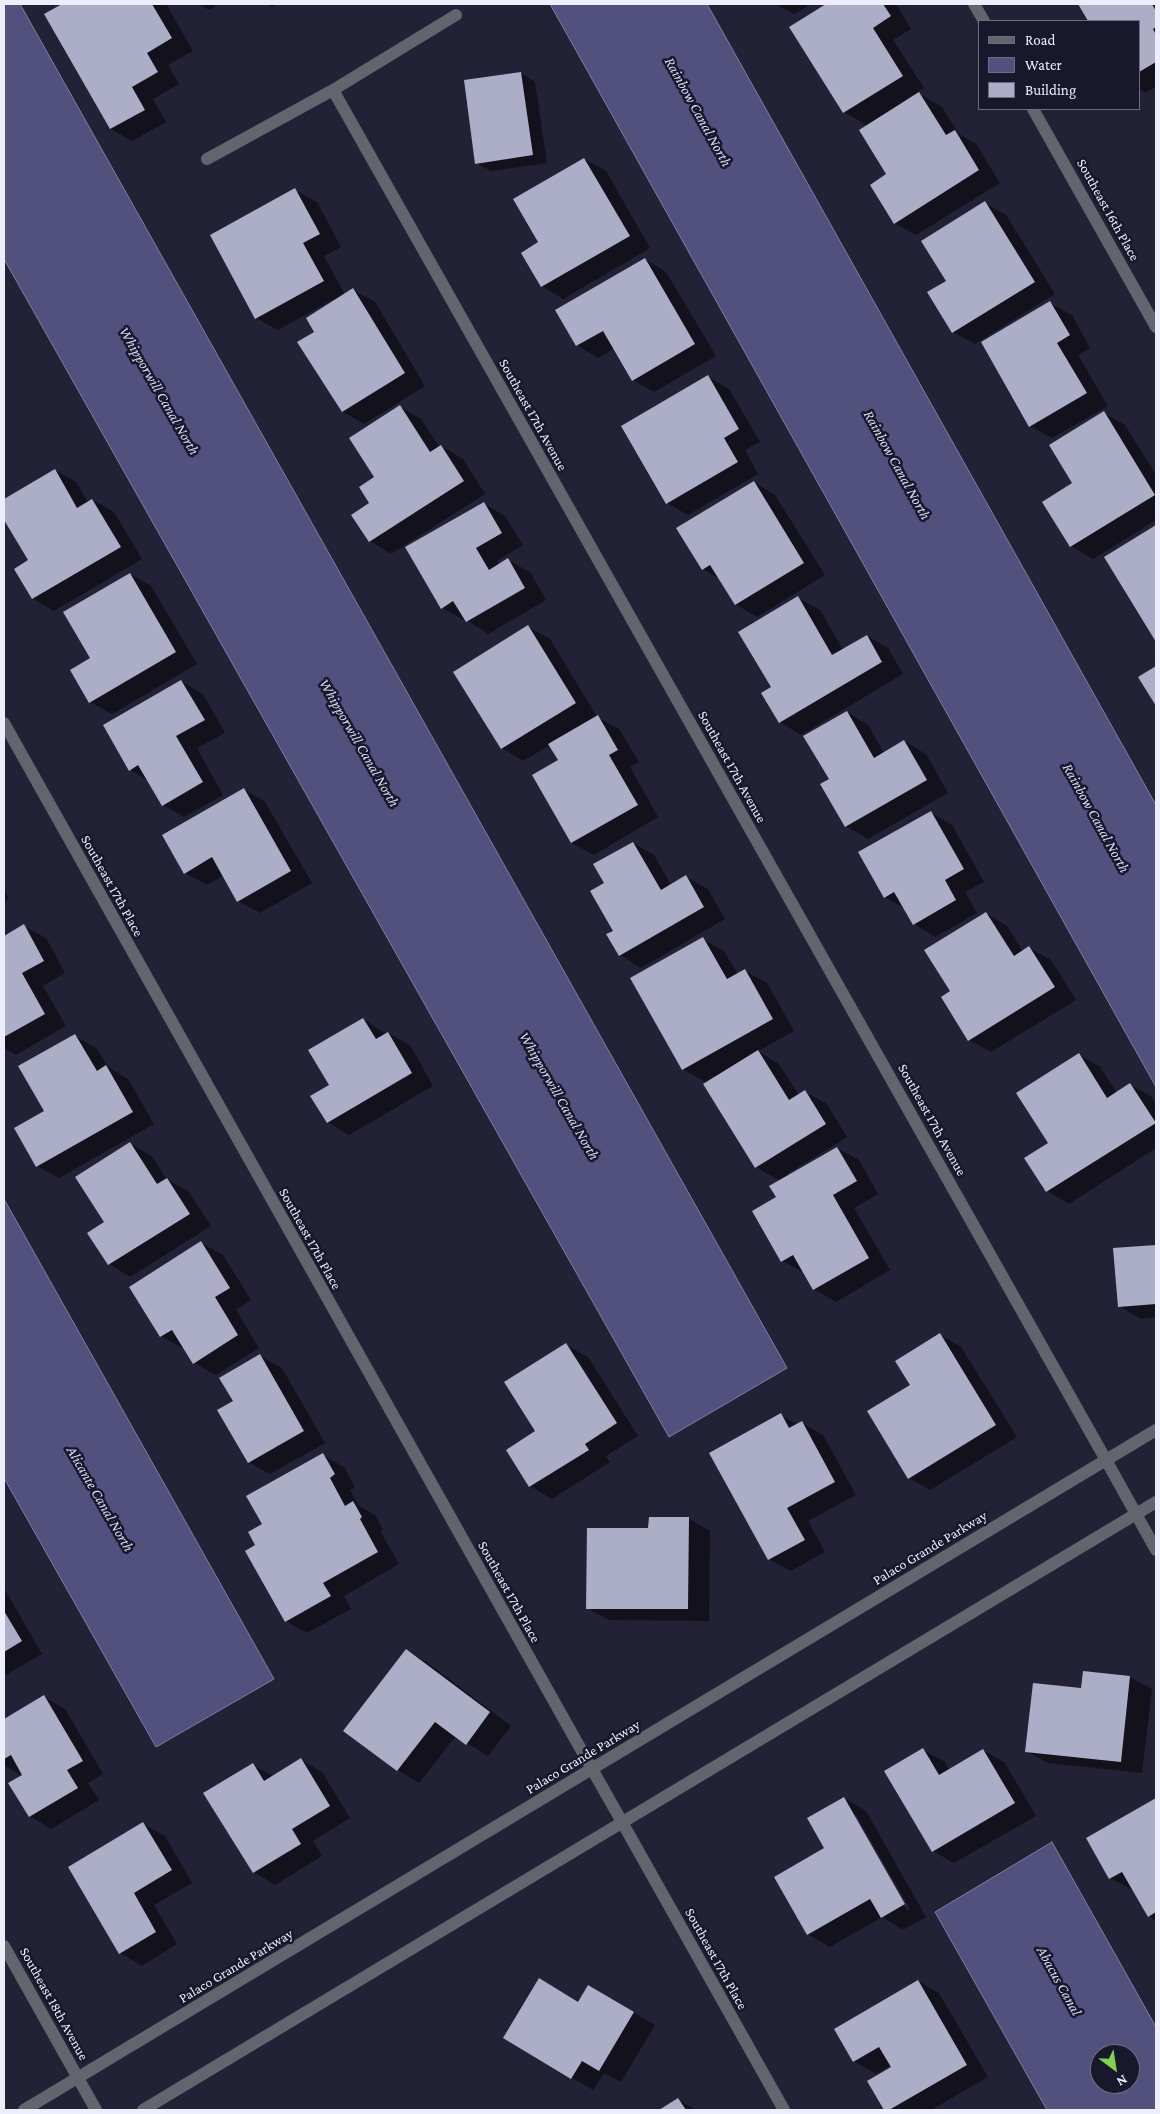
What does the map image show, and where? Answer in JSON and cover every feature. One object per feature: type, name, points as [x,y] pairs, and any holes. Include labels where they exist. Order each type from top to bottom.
[{"type":"street","points":[[974,4],[983,20]]},
{"type":"street","points":[[207,159],[333,90],[456,15]]},
{"type":"street","name":"Southeast 17th Avenue","points":[[333,90],[1136,1514]]},
{"type":"street","name":"Southeast 16th Place","points":[[1034,110],[1156,326]]},
{"type":"street","name":"Southeast 17th Place","points":[[4,723],[784,2110]]},
{"type":"street","name":"Palaco Grande Parkway","points":[[24,2110],[1156,1430]]},
{"type":"street","points":[[143,2110],[1156,1502]]},
{"type":"street","points":[[1136,1514],[1156,1550]]},
{"type":"street","name":"Southeast 18th Avenue","points":[[4,1946],[96,2110]]},
{"type":"water","name":"Whipporwill Canal North","points":[[4,4],[20,4],[787,1368],[669,1437],[4,259]]},
{"type":"water","name":"Rainbow Canal North","points":[[550,4],[707,4],[1156,805],[1156,1087]]},
{"type":"water","name":"Alicante Canal North","points":[[4,1199],[274,1679],[156,1747],[4,1478]]},
{"type":"water","name":"Abacus Canal","points":[[1052,1842],[1156,2027],[1156,2110],[1047,2110],[935,1912]]},
{"type":"building","points":[[62,4],[152,4],[172,38],[147,53],[158,72],[132,87],[145,110],[110,129],[44,14]]},
{"type":"building","points":[[826,4],[883,4],[891,16],[873,28],[903,76],[843,113],[789,27]]},
{"type":"building","points":[[1078,4],[1152,4],[1156,11],[1156,27],[1153,29],[1156,35],[1156,62],[1140,71],[1140,20],[1087,20]]},
{"type":"building","points":[[521,72],[533,155],[475,164],[464,80]]},
{"type":"building","points":[[919,92],[946,135],[955,130],[979,170],[894,224],[870,185],[886,174],[859,130]]},
{"type":"building","points":[[584,158],[630,236],[541,287],[521,253],[538,242],[513,199]]},
{"type":"building","points":[[295,188],[320,234],[303,243],[324,281],[255,319],[210,235]]},
{"type":"building","points":[[985,201],[1035,282],[952,333],[927,292],[946,281],[921,241]]},
{"type":"building","points":[[645,258],[695,344],[632,381],[603,331],[576,346],[555,310]]},
{"type":"building","points":[[353,288],[405,373],[342,412],[297,342],[314,332],[306,318]]},
{"type":"building","points":[[1050,301],[1070,335],[1057,343],[1087,393],[1029,427],[981,342]]},
{"type":"building","points":[[708,375],[739,429],[724,438],[738,462],[666,504],[621,426]]},
{"type":"building","points":[[400,405],[430,452],[441,445],[464,481],[369,542],[351,515],[369,503],[359,487],[374,477],[349,438]]},
{"type":"building","points":[[1104,411],[1155,495],[1070,547],[1042,502],[1072,483],[1049,445]]},
{"type":"building","points":[[55,469],[77,508],[92,499],[121,547],[32,599],[14,569],[28,560],[4,520],[4,499]]},
{"type":"building","points":[[754,481],[804,563],[735,605],[710,565],[702,570],[676,528]]},
{"type":"building","points":[[484,502],[502,533],[476,548],[489,570],[508,558],[525,588],[466,622],[453,601],[441,609],[405,547]]},
{"type":"building","points":[[1156,525],[1156,642],[1104,557]]},
{"type":"building","points":[[130,573],[176,652],[89,703],[70,670],[90,658],[63,612]]},
{"type":"building","points":[[798,596],[832,655],[867,635],[882,662],[779,723],[761,693],[771,687],[738,632]]},
{"type":"building","points":[[528,625],[576,703],[501,749],[453,672]]},
{"type":"building","points":[[1156,666],[1156,706],[1138,677]]},
{"type":"building","points":[[181,680],[205,720],[176,736],[203,782],[162,806],[138,765],[129,771],[103,725]]},
{"type":"building","points":[[847,711],[874,758],[904,740],[927,780],[845,827],[820,784],[829,779],[803,736]]},
{"type":"building","points":[[598,715],[618,750],[609,755],[638,805],[571,843],[532,775],[558,760],[548,744]]},
{"type":"building","points":[[244,788],[291,871],[237,902],[212,857],[184,874],[162,835]]},
{"type":"building","points":[[931,811],[964,869],[945,880],[956,900],[913,925],[894,892],[884,898],[858,852]]},
{"type":"building","points":[[633,842],[661,890],[686,875],[704,907],[619,956],[606,934],[613,931],[590,891],[604,883],[593,864]]},
{"type":"building","points":[[986,912],[1014,956],[1029,946],[1055,987],[968,1041],[941,997],[950,991],[924,950]]},
{"type":"building","points":[[24,924],[44,961],[22,973],[45,1014],[4,1037],[4,936]]},
{"type":"building","points":[[703,937],[727,979],[745,969],[773,1019],[682,1070],[630,978]]},
{"type":"building","points":[[363,1018],[376,1039],[388,1032],[412,1073],[327,1123],[310,1096],[329,1085],[308,1050]]},
{"type":"building","points":[[75,1034],[97,1071],[106,1065],[133,1112],[36,1167],[14,1128],[44,1111],[18,1066]]},
{"type":"building","points":[[758,1050],[789,1100],[805,1090],[826,1124],[755,1168],[703,1084]]},
{"type":"building","points":[[1079,1053],[1107,1098],[1130,1083],[1156,1123],[1046,1192],[1024,1158],[1048,1143],[1016,1093]]},
{"type":"building","points":[[130,1142],[157,1184],[167,1178],[190,1214],[108,1265],[87,1233],[104,1222],[75,1177]]},
{"type":"building","points":[[837,1147],[857,1181],[833,1195],[869,1258],[813,1290],[793,1255],[781,1262],[752,1211],[776,1197],[769,1186]]},
{"type":"building","points":[[201,1241],[230,1288],[215,1297],[238,1335],[193,1364],[172,1330],[160,1337],[129,1287]]},
{"type":"building","points":[[1156,1245],[1156,1304],[1118,1307],[1113,1248]]},
{"type":"building","points":[[940,1333],[996,1425],[908,1479],[867,1411],[910,1385],[895,1361]]},
{"type":"building","points":[[566,1343],[617,1423],[585,1444],[589,1450],[529,1487],[506,1450],[535,1431],[504,1382]]},
{"type":"building","points":[[260,1354],[304,1431],[248,1463],[217,1410],[233,1401],[219,1378]]},
{"type":"building","points":[[781,1413],[789,1428],[802,1421],[835,1482],[787,1508],[805,1540],[768,1560],[709,1453]]},
{"type":"building","points":[[323,1453],[335,1474],[330,1478],[345,1506],[353,1501],[362,1517],[360,1519],[378,1552],[323,1583],[331,1596],[285,1622],[245,1551],[255,1545],[248,1532],[262,1524],[246,1496]]},
{"type":"building","points":[[649,1517],[689,1517],[688,1609],[586,1609],[587,1528],[648,1528]]},
{"type":"building","points":[[4,1611],[22,1641],[4,1652]]},
{"type":"building","points":[[406,1649],[490,1712],[466,1745],[435,1722],[397,1771],[343,1731]]},
{"type":"building","points":[[1083,1671],[1130,1676],[1121,1762],[1025,1752],[1033,1683],[1081,1688]]},
{"type":"building","points":[[44,1695],[83,1761],[67,1770],[78,1788],[29,1817],[8,1783],[22,1775],[11,1755],[4,1759],[4,1719]]},
{"type":"building","points":[[923,1748],[939,1775],[983,1749],[1015,1803],[932,1852],[884,1771]]},
{"type":"building","points":[[301,1758],[330,1806],[292,1829],[301,1844],[253,1873],[203,1793],[253,1763],[264,1781]]},
{"type":"building","points":[[844,1797],[905,1904],[881,1918],[870,1899],[807,1935],[774,1877],[824,1848],[807,1818]]},
{"type":"building","points":[[1156,1798],[1156,1912],[1148,1917],[1122,1872],[1109,1879],[1086,1838]]},
{"type":"building","points":[[143,1822],[172,1870],[134,1893],[156,1932],[119,1954],[68,1867]]},
{"type":"building","points":[[539,1978],[578,2002],[588,1985],[634,2012],[599,2071],[582,2061],[571,2079],[503,2038]]},
{"type":"building","points":[[918,1980],[967,2065],[889,2110],[884,2110],[867,2081],[891,2067],[879,2047],[853,2062],[834,2029]]},
{"type":"building","points":[[678,2098],[686,2110],[659,2110]]}]
